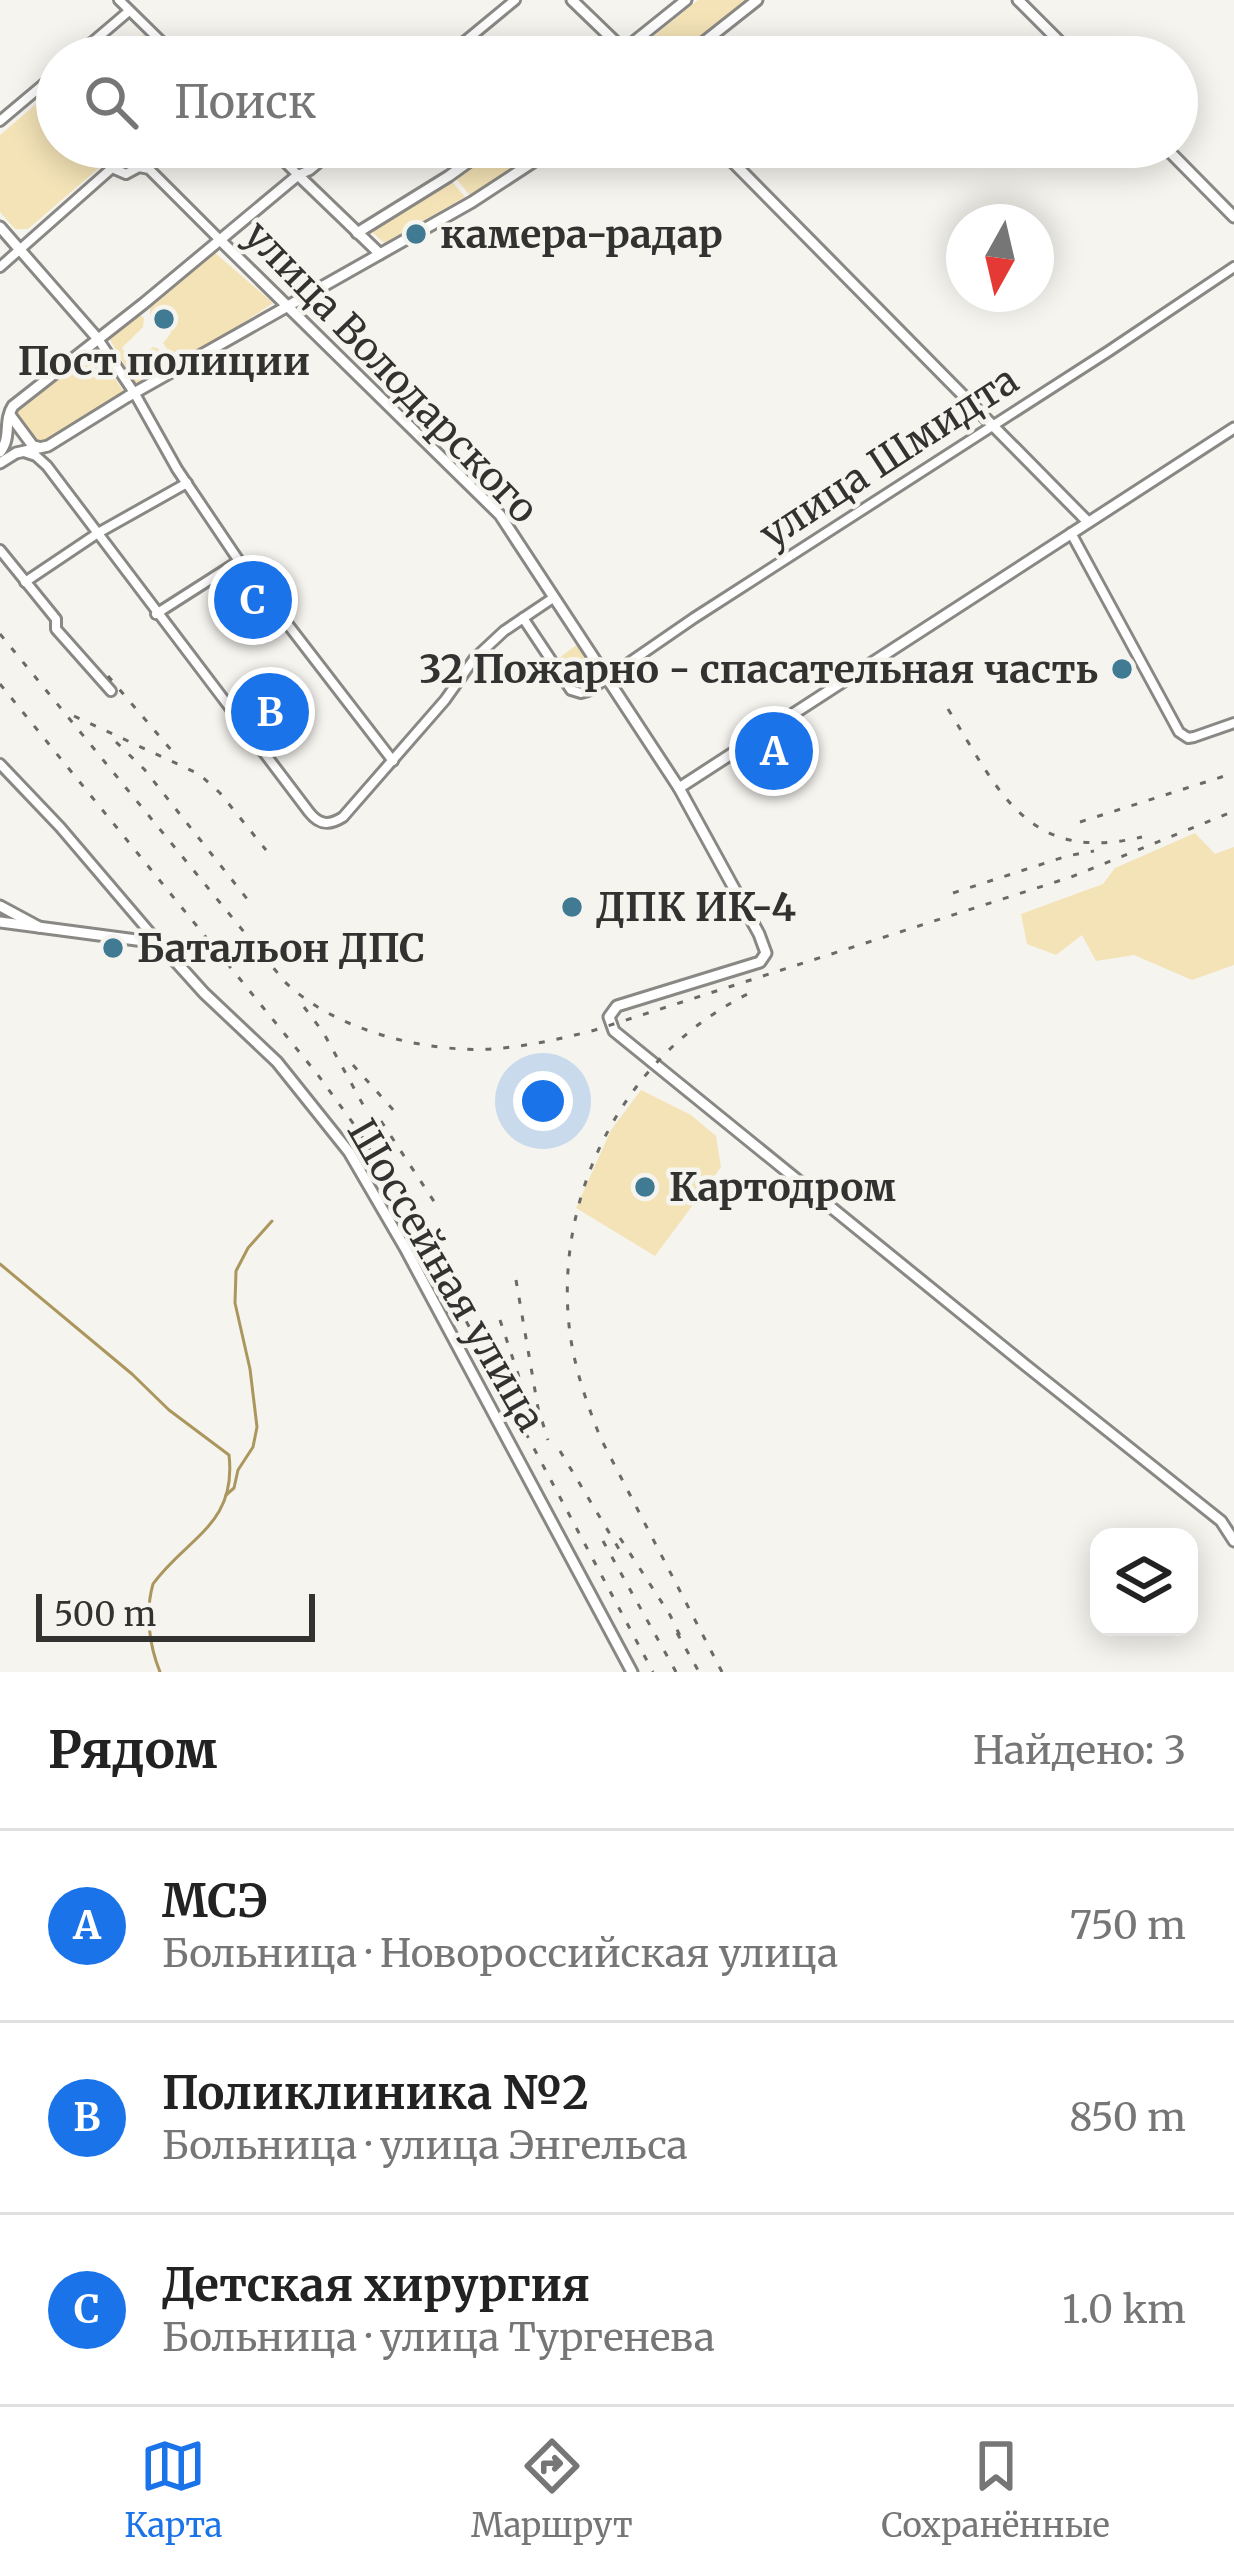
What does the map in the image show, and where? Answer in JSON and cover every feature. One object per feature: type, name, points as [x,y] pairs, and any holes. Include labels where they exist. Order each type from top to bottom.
[{"type":"main road","points":[[572,0],[606,36]]},
{"type":"main road","points":[[645,36],[686,0]]},
{"type":"main road","points":[[712,36],[757,0]]},
{"type":"main road","points":[[1018,0],[1054,36]]},
{"type":"main road","points":[[357,233],[460,168]]},
{"type":"main road","points":[[1,459],[47,446],[524,168]]},
{"type":"main road","points":[[739,168],[1088,522]]},
{"type":"main road","points":[[1186,168],[1234,217]]},
{"type":"main road","points":[[6,410],[298,175],[380,254]]},
{"type":"main road","points":[[0,226],[98,339]]},
{"type":"main road","name":"улица Володарского","points":[[219,239],[500,515],[679,788],[763,942],[766,953],[760,962],[617,1006],[610,1013],[611,1027],[1221,1521]]},
{"type":"main road","points":[[6,410],[33,446],[47,446]]},
{"type":"main road","points":[[1,459],[8,438],[6,410]]},
{"type":"main road","points":[[679,788],[1234,428]]},
{"type":"main road","points":[[0,906],[39,927]]},
{"type":"main road","points":[[0,922],[159,943]]},
{"type":"main road","name":"Шоссейная улица","points":[[159,943],[277,1062],[349,1152],[632,1672]]},
{"type":"main road","points":[[1221,1521],[1234,1523]]},
{"type":"main road","points":[[1221,1521],[1234,1541]]},
{"type":"street","points":[[118,0],[156,36]]},
{"type":"street","points":[[471,36],[515,0]]},
{"type":"street","points":[[99,36],[129,10]]},
{"type":"street","points":[[0,121],[36,91]]},
{"type":"street","name":"улица Володарского","points":[[21,249],[116,168]]},
{"type":"street","name":"улица Володарского","points":[[146,168],[219,239]]},
{"type":"street","points":[[291,168],[298,175],[312,168]]},
{"type":"street","points":[[0,267],[21,249]]},
{"type":"street","name":"улица Шмидта","points":[[523,618],[565,682],[575,693],[588,691],[1234,267]]},
{"type":"street","points":[[98,339],[239,561],[393,761]]},
{"type":"street","points":[[47,446],[47,466]]},
{"type":"street","points":[[23,452],[34,454],[47,466],[316,821],[329,824],[343,818],[445,700],[474,659],[504,631],[553,598]]},
{"type":"street","points":[[25,582],[98,533],[187,483]]},
{"type":"street","points":[[1072,533],[1179,732],[1187,737],[1234,723]]},
{"type":"street","points":[[0,550],[56,619],[56,629],[111,691]]},
{"type":"street","points":[[157,614],[239,561]]},
{"type":"street","points":[[0,764],[159,943]]},
{"type":"shaded area","points":[[698,0],[751,0],[707,36],[653,36]]},
{"type":"shaded area","points":[[36,104],[36,168],[99,168],[28,229],[15,229],[0,212],[0,135]]},
{"type":"shaded area","points":[[466,168],[516,168],[472,198],[454,176]]},
{"type":"shaded area","points":[[449,178],[465,197],[384,243],[369,229]]},
{"type":"shaded area","points":[[214,252],[273,303],[178,366],[163,343],[171,333],[160,320],[150,322],[150,306]]},
{"type":"shaded area","points":[[139,314],[144,318],[143,327],[122,348],[131,363],[153,347],[159,349],[166,368],[137,386],[109,338]]},
{"type":"shaded area","points":[[94,349],[125,393],[35,443],[12,412],[14,408]]},
{"type":"shaded area","points":[[578,644],[602,679],[588,688],[575,687],[556,660]]},
{"type":"shaded area","points":[[1195,833],[1215,854],[1234,847],[1234,965],[1192,980],[1134,955],[1096,961],[1082,935],[1056,955],[1027,944],[1021,914],[1103,884],[1115,868]]},
{"type":"shaded area","name":"Картодром","points":[[641,1090],[691,1115],[716,1136],[721,1167],[655,1256],[576,1208],[611,1130]]},
{"type":"waterway","points":[[226,1495],[253,1447],[257,1427],[235,1303],[236,1271],[248,1248],[272,1221]]},
{"type":"waterway","points":[[0,1264],[169,1410],[229,1455],[229,1479],[217,1514],[153,1584],[149,1628],[160,1672]]},
{"type":"railway","points":[[0,634],[285,982],[305,999],[354,1025],[439,1047],[506,1048],[595,1030],[1071,877],[1234,811]]},
{"type":"railway","points":[[108,676],[178,758]]},
{"type":"railway","points":[[0,684],[358,1130],[407,1210],[653,1672]]},
{"type":"railway","points":[[948,709],[1002,794],[1044,831],[1103,843],[1142,837]]},
{"type":"railway","points":[[74,716],[199,774],[266,850]]},
{"type":"railway","points":[[116,742],[144,769],[248,900]]},
{"type":"railway","points":[[1080,822],[1234,773]]},
{"type":"railway","points":[[953,893],[1094,851]]},
{"type":"railway","points":[[722,1672],[595,1425],[571,1340],[568,1274],[574,1224],[588,1175],[636,1087],[669,1050],[708,1018],[752,992]]},
{"type":"railway","points":[[304,1007],[323,1032],[383,1141]]},
{"type":"railway","points":[[353,1065],[397,1114]]},
{"type":"railway","points":[[381,1121],[435,1203]]},
{"type":"railway","points":[[516,1280],[548,1440]]},
{"type":"railway","points":[[500,1320],[520,1380]]},
{"type":"railway","points":[[560,1451],[622,1554]]},
{"type":"railway","points":[[620,1538],[684,1644]]},
{"type":"railway","points":[[603,1541],[676,1672]]},
{"type":"railway","points":[[677,1633],[699,1672]]},
{"type":"place","name":"камера-радар","points":[[416,234]]},
{"type":"place","name":"Пост полиции","points":[[164,319]]},
{"type":"place","name":"Детская хирургия","points":[[253,600]]},
{"type":"place","name":"32 Пожарно - спасательная часть","points":[[1122,669]]},
{"type":"place","name":"Поликлиника №2","points":[[270,712]]},
{"type":"place","name":"МСЭ","points":[[774,751]]},
{"type":"place","name":"ДПК ИК-4","points":[[572,907]]},
{"type":"place","name":"Батальон ДПС","points":[[113,948]]},
{"type":"place","name":"Картодром","points":[[645,1187]]}]
